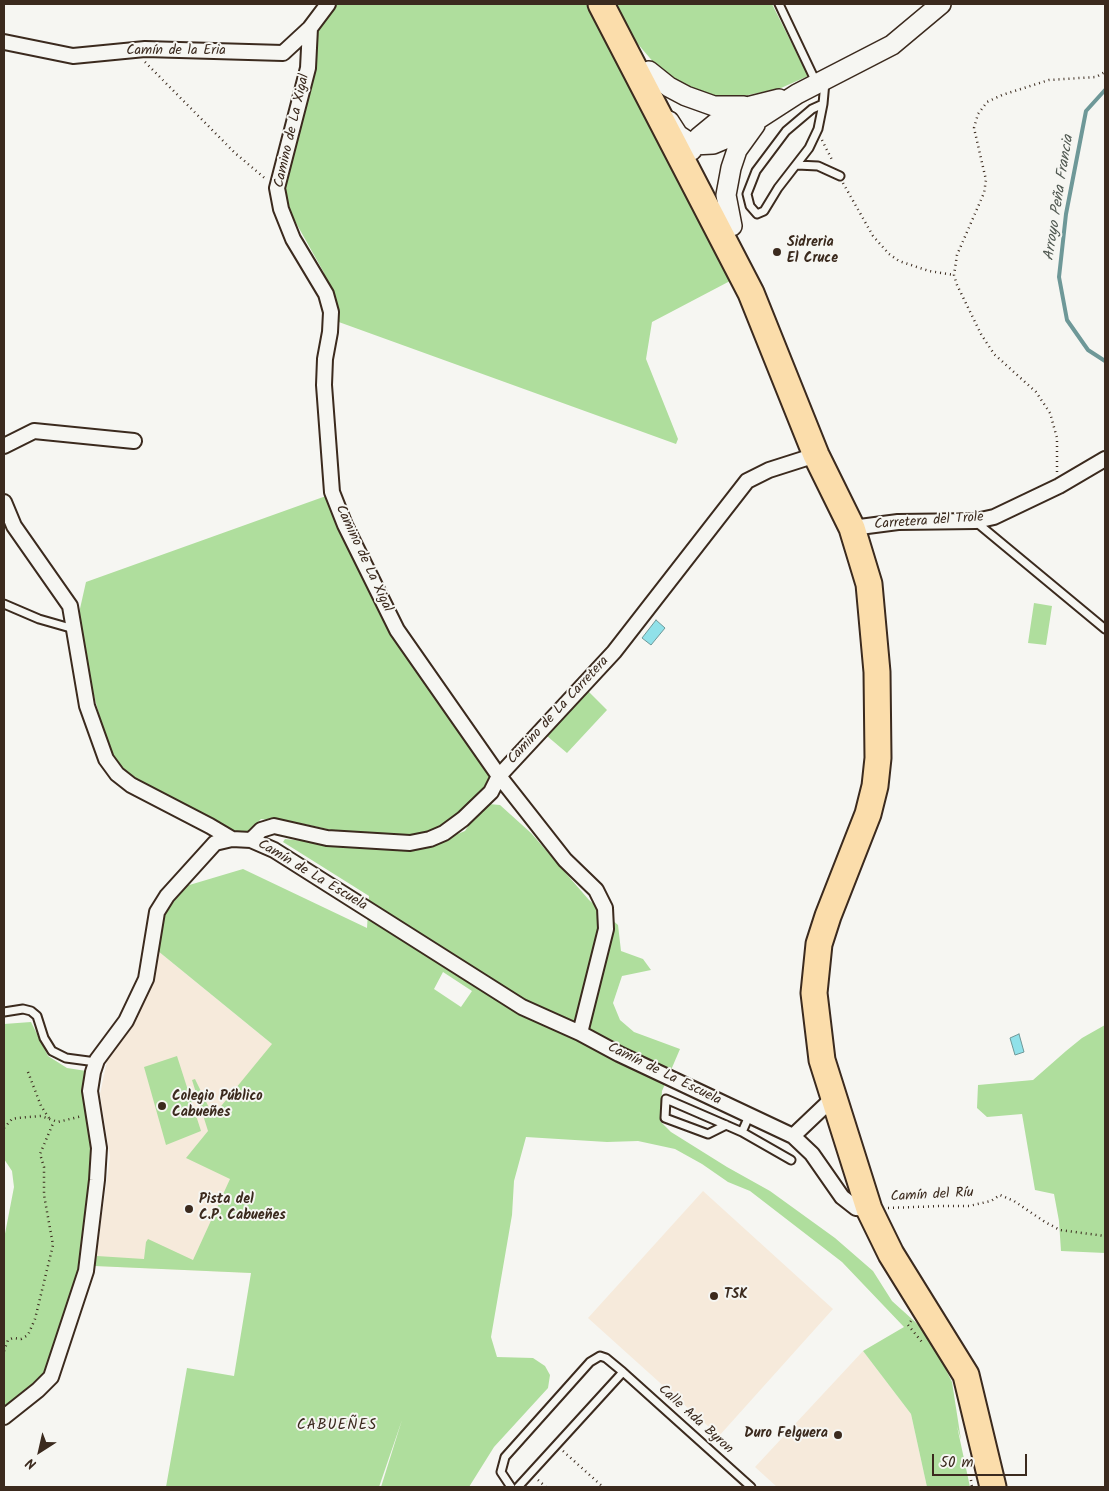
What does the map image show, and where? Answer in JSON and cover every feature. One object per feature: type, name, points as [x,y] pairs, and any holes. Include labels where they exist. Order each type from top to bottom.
[{"type":"highway","points":[[601,4],[614,27],[693,145],[816,455],[852,528],[869,584],[877,672],[878,758],[875,786],[868,814],[819,944],[814,993],[822,1060],[869,1209],[891,1254],[966,1375],[993,1487]]},
{"type":"highway","points":[[643,71],[725,227]]},
{"type":"street","points":[[283,53],[310,28],[328,4]]},
{"type":"street","points":[[693,145],[699,137],[716,123],[756,111],[797,94],[892,46],[941,4]]},
{"type":"street","name":"Camino de La Xigal","points":[[310,28],[308,68],[277,188],[281,210],[293,239],[326,294],[331,312],[324,385],[332,492],[345,525],[397,630],[499,776],[564,860],[596,890],[606,908],[606,929],[580,1033]]},
{"type":"street","name":"Camín de la Eria","points":[[4,42],[72,56],[146,49],[283,53],[308,60]]},
{"type":"street","points":[[643,71],[678,91],[714,106],[756,111]]},
{"type":"street","points":[[725,227],[726,195],[731,168],[737,150],[756,111]]},
{"type":"street","points":[[4,446],[34,431],[134,440]]},
{"type":"street","name":"Camino de La Carretera","points":[[250,840],[261,830],[274,826],[327,838],[410,843],[430,839],[444,833],[463,819],[491,792],[499,776],[614,652],[747,481],[769,470],[816,455]]},
{"type":"street","name":"Carretera del Trole","points":[[852,528],[898,522],[976,522],[994,517],[1059,486],[1105,459]]},
{"type":"street","points":[[4,502],[14,526],[70,606],[87,706],[106,760],[117,774],[131,785],[232,839]]},
{"type":"street","name":"Camín de La Escuela","points":[[4,1417],[51,1377],[86,1272],[98,1172],[99,1148],[90,1091],[96,1062],[126,1021],[146,980],[157,912],[167,896],[214,843],[232,839],[250,840],[274,850],[522,1007],[793,1136],[812,1154],[842,1197],[856,1208],[869,1209]]},
{"type":"street","points":[[793,1136],[833,1098]]},
{"type":"lane","points":[[779,4],[821,81],[823,104],[818,129],[809,148],[778,188],[764,211],[758,214],[750,206],[747,194],[756,171],[786,131],[812,109],[823,104]]},
{"type":"lane","points":[[797,164],[818,166],[840,176]]},
{"type":"lane","points":[[976,522],[1105,629]]},
{"type":"lane","points":[[4,604],[74,629]]},
{"type":"lane","points":[[4,1012],[23,1009],[30,1011],[37,1016],[44,1038],[52,1051],[66,1058],[96,1062]]},
{"type":"lane","points":[[726,1125],[708,1134],[665,1118],[666,1099],[700,1114],[726,1125],[742,1132],[790,1160]]},
{"type":"lane","points":[[742,1132],[749,1116]]},
{"type":"lane","name":"Calle Ada Byron","points":[[511,1487],[501,1472],[505,1457],[590,1362],[600,1356],[606,1358],[623,1372],[751,1487]]},
{"type":"lane","points":[[518,1487],[623,1372]]},
{"type":"path","points":[[133,50],[235,153],[277,188]]},
{"type":"path","points":[[1059,486],[1056,438],[1050,413],[1036,392],[994,354],[985,341],[957,285],[954,275],[957,255],[984,193],[986,180],[974,128],[978,114],[987,102],[1002,95],[1048,80],[1096,77],[1105,72]]},
{"type":"path","points":[[818,129],[840,176],[873,236],[889,254],[899,261],[929,271],[954,275]]},
{"type":"path","points":[[28,1072],[41,1106],[49,1118]]},
{"type":"path","points":[[4,1128],[12,1119],[17,1118],[41,1116],[58,1122],[93,1113]]},
{"type":"path","points":[[4,1351],[8,1340],[13,1338],[21,1339],[28,1335],[35,1319],[53,1245],[44,1195],[44,1167],[40,1154],[54,1121]]},
{"type":"path","name":"Camín del Ríu","points":[[869,1209],[969,1206],[991,1200],[1000,1195],[1014,1201],[1060,1230],[1105,1236]]},
{"type":"path","points":[[922,1302],[908,1325],[926,1346]]},
{"type":"path","points":[[562,1450],[603,1487]]},
{"type":"path","points":[[536,1478],[546,1487]]},
{"type":"path","points":[[970,1478],[972,1487]]},
{"type":"shaded area","name":"Colegio Público Cabueñes","points":[[158,951],[272,1044],[260,1213],[251,1273],[95,1266],[110,1157],[100,1094],[107,1061],[143,1004],[153,982]]},
{"type":"shaded area","points":[[703,1191],[833,1309],[719,1436],[588,1318]]},
{"type":"shaded area","points":[[863,1351],[911,1414],[927,1487],[777,1487],[755,1467]]},
{"type":"green space","points":[[334,4],[589,4],[709,232],[730,281],[652,322],[646,359],[678,439],[676,444],[336,321],[333,296],[323,271],[291,214],[285,190],[316,29]]},
{"type":"green space","points":[[615,4],[772,4],[808,76],[781,88],[734,98],[712,97],[687,89],[661,71],[637,43]]},
{"type":"green space","points":[[326,496],[385,620],[491,774],[487,791],[453,820],[428,836],[360,836],[304,824],[261,819],[247,833],[237,834],[128,776],[109,751],[93,692],[79,613],[86,582]]},
{"type":"green space","points":[[1034,603],[1052,606],[1046,645],[1028,643]]},
{"type":"green space","points":[[587,690],[607,710],[567,753],[547,736]]},
{"type":"green space","points":[[489,804],[500,805],[531,833],[589,900],[618,925],[621,951],[643,959],[651,970],[622,976],[613,1003],[620,1020],[634,1032],[680,1049],[662,1091],[660,1121],[671,1132],[770,1191],[835,1238],[873,1271],[892,1301],[923,1329],[952,1382],[961,1440],[957,1426],[970,1487],[927,1487],[911,1414],[863,1351],[904,1327],[842,1262],[750,1191],[728,1182],[702,1164],[675,1149],[638,1141],[607,1142],[526,1137],[514,1181],[512,1215],[491,1337],[497,1357],[533,1358],[545,1366],[550,1375],[548,1388],[494,1447],[469,1487],[381,1487],[402,1420],[379,1487],[166,1487],[187,1368],[234,1376],[251,1273],[95,1266],[97,1256],[144,1259],[148,1239],[193,1260],[230,1179],[186,1158],[208,1131],[192,1080],[195,1079],[213,1116],[272,1044],[158,951],[165,913],[186,886],[243,869],[367,928],[369,896],[283,842],[285,839],[400,851],[435,843],[465,831],[475,815]],"holes":[[[443,972],[472,991],[461,1007],[434,989]]]},
{"type":"green space","points":[[31,1022],[48,1056],[67,1068],[93,1072],[99,1148],[86,1271],[51,1377],[4,1417],[4,1239],[14,1187],[12,1171],[4,1159],[4,1024]]},
{"type":"green space","points":[[1105,1025],[1105,1253],[1061,1251],[1059,1221],[1054,1194],[1035,1190],[1022,1114],[987,1117],[977,1108],[978,1085],[1033,1080],[1082,1038]]},
{"type":"green space","points":[[177,1056],[201,1131],[166,1145],[144,1067]]},
{"type":"water","points":[[656,620],[665,628],[651,645],[642,638]]},
{"type":"water","points":[[1019,1034],[1024,1052],[1015,1055],[1010,1038]]},
{"type":"waterway","name":"Arroyo Peña Francia","points":[[1105,90],[1086,111],[1066,214],[1059,277],[1067,320],[1088,350],[1105,361]]},
{"type":"place","name":"Sidreria El Cruce","points":[[777,252]]},
{"type":"place","name":"Colegio Público Cabueñes","points":[[162,1106]]},
{"type":"place","name":"Pista del C.P. Cabueñes","points":[[189,1209]]},
{"type":"place","name":"TSK","points":[[714,1296]]},
{"type":"place","name":"Duro Felguera","points":[[838,1435]]},
{"type":"district","name":"CABUEÑES","points":[[337,1426]]}]
